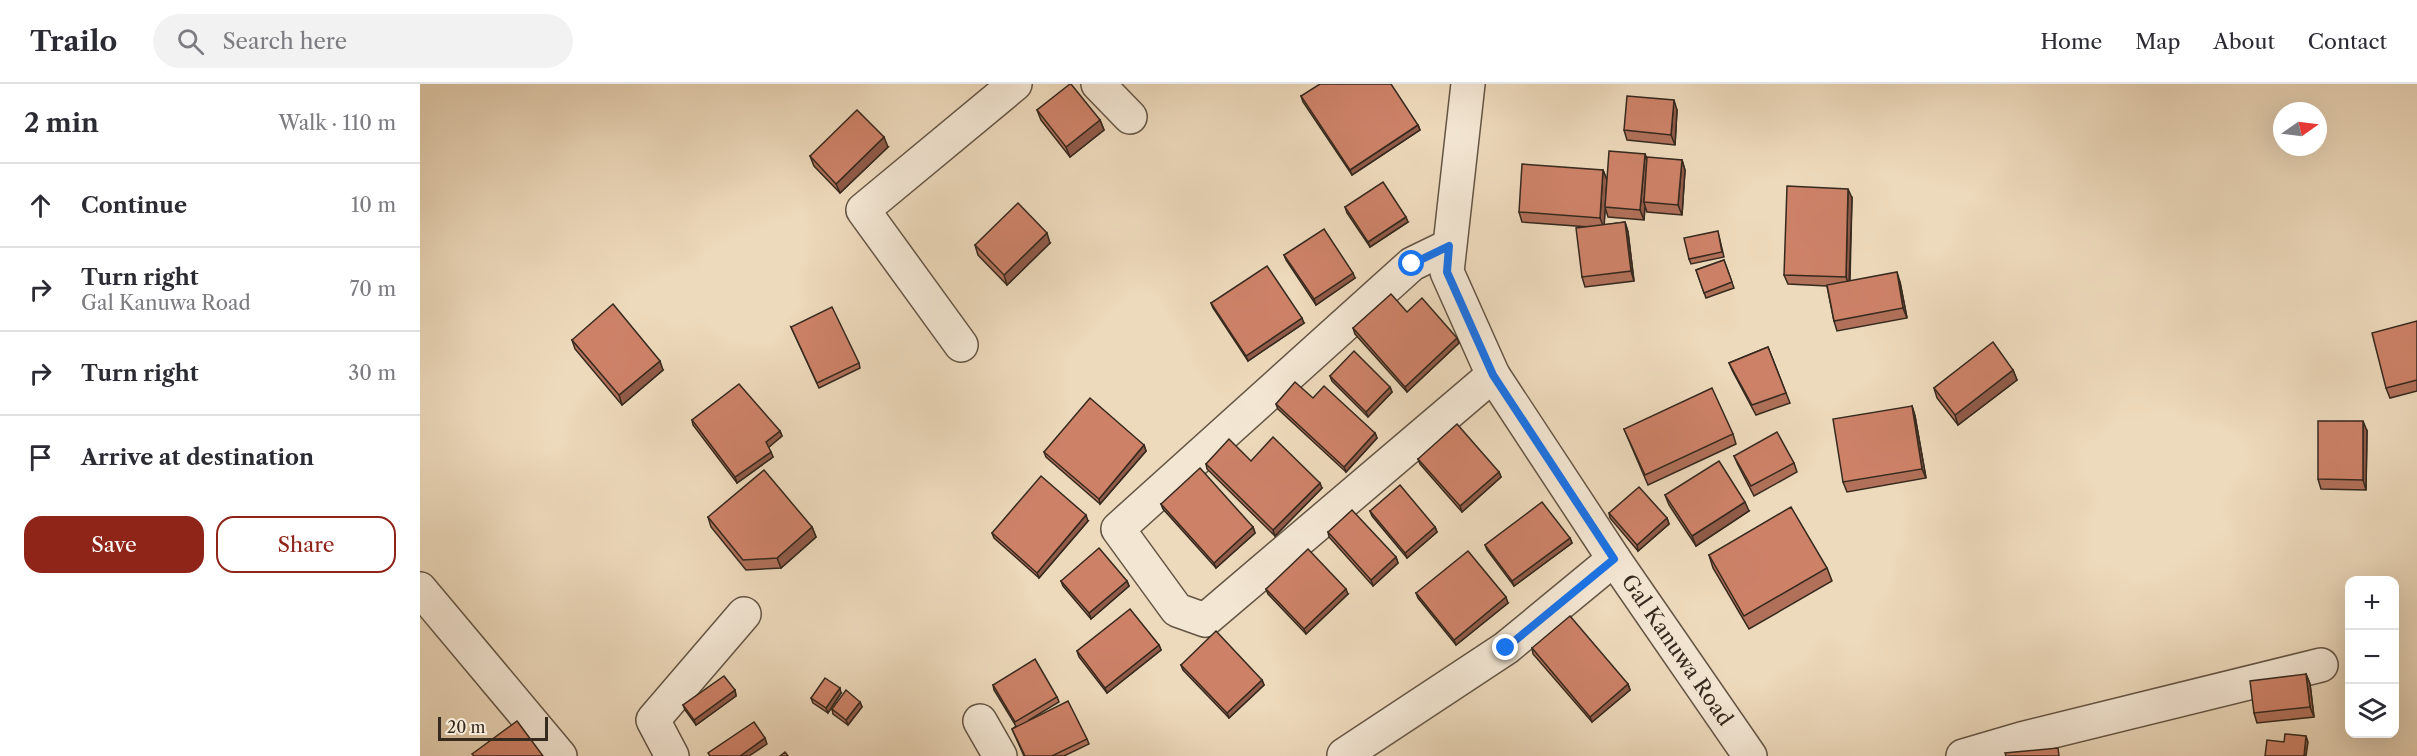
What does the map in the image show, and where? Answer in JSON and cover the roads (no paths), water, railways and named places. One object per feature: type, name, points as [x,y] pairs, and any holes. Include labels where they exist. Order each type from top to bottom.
[{"type":"street","points":[[962,345],[863,210],[1016,84]]},
{"type":"street","points":[[1098,84],[1130,117]]},
{"type":"street","name":"Gal Kanuwa Road","points":[[1468,84],[1447,272],[1493,375],[1614,559],[1750,756]]},
{"type":"street","points":[[1449,246],[1412,264],[1118,529],[1177,610],[1204,620],[1493,375]]},
{"type":"street","points":[[1344,755],[1506,648],[1614,559]]},
{"type":"street","points":[[420,589],[560,756]]},
{"type":"street","points":[[672,756],[653,720],[744,614]]},
{"type":"street","points":[[1963,756],[2021,739],[2321,665]]},
{"type":"street","points":[[980,721],[1000,756]]}]
